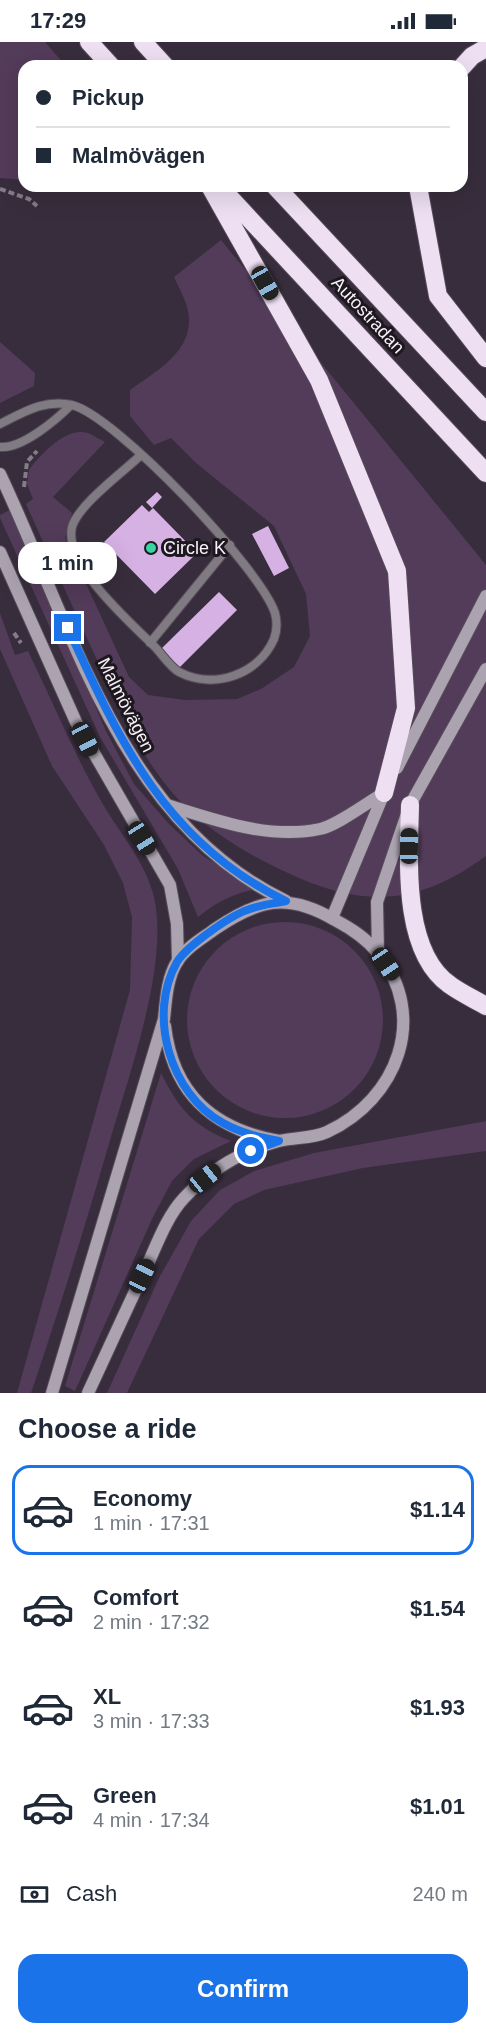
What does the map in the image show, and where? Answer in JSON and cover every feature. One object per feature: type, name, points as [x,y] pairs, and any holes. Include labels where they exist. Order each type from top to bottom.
[{"type":"highway","points":[[89,42],[106,60]]},
{"type":"highway","points":[[143,42],[160,60]]},
{"type":"highway","points":[[468,60],[486,48]]},
{"type":"highway","points":[[213,192],[320,380],[397,571],[406,708],[384,793]]},
{"type":"highway","name":"Autostradan","points":[[225,192],[486,473]]},
{"type":"highway","name":"Autostradan","points":[[281,192],[486,412]]},
{"type":"highway","points":[[419,192],[438,296],[486,358]]},
{"type":"highway","points":[[410,806],[409,887],[417,934],[435,970],[448,985],[486,1006]]},
{"type":"main road","name":"Malmövägen","points":[[0,474],[119,738],[147,782],[198,842],[222,862],[263,890],[286,901],[298,902],[357,932],[378,952],[394,976],[403,1004],[404,1034],[398,1062],[380,1091],[356,1115],[326,1132],[279,1141]]},
{"type":"main road","points":[[0,552],[76,722],[170,885],[177,924],[178,961],[167,990],[164,1018],[52,1393]]},
{"type":"main road","points":[[332,918],[384,793],[486,596]]},
{"type":"main road","points":[[378,952],[377,902],[410,806],[486,669]]},
{"type":"main road","points":[[166,805],[230,824],[282,832],[321,829],[384,793]]},
{"type":"main road","points":[[178,961],[198,941],[242,912],[286,901]]},
{"type":"main road","points":[[164,1018],[168,1049],[179,1078],[197,1103],[221,1122],[249,1135],[279,1141]]},
{"type":"main road","points":[[88,1393],[159,1241],[182,1201],[226,1161],[279,1141]]},
{"type":"lane","points":[[0,424],[44,403],[71,405],[85,410],[114,430],[141,455],[230,545],[255,576],[275,613],[277,632],[269,651],[243,674],[219,680],[196,679],[177,671],[94,584],[76,552],[72,536],[76,517],[141,455]]},
{"type":"lane","points":[[0,447],[9,448],[55,422],[71,405]]},
{"type":"lane","points":[[150,642],[230,545]]},
{"type":"path","points":[[0,189],[29,199],[37,206]]},
{"type":"shaded area","points":[[0,42],[45,42],[61,60],[18,60],[18,180],[0,178]]},
{"type":"shaded area","points":[[221,240],[486,565],[486,856],[440,883],[418,891],[396,896],[373,897],[325,888],[254,856],[226,839],[187,808],[157,773],[133,734],[26,504],[33,499],[27,484],[29,470],[54,443],[80,432],[88,433],[105,442],[53,497],[72,513],[65,538],[129,677],[148,695],[185,700],[237,699],[261,689],[294,667],[310,636],[306,594],[274,526],[196,463],[171,438],[154,445],[130,416],[130,390],[168,362],[183,344],[187,334],[188,310],[174,277]]},
{"type":"shaded area","points":[[0,342],[35,373],[34,386],[0,403]]},
{"type":"shaded area","points":[[10,510],[106,731],[134,784],[169,824],[203,856],[258,889],[226,899],[198,917],[178,869],[100,737],[0,518],[0,515]]},
{"type":"shaded area","points":[[0,613],[15,655],[28,651],[93,787],[145,873],[154,897],[157,924],[152,985],[137,1050],[31,1393],[17,1393],[130,990],[132,917],[123,883],[104,845],[52,766],[0,649]]},
{"type":"shaded area","points":[[285,922],[313,926],[331,934],[347,944],[361,958],[379,992],[383,1020],[379,1048],[371,1066],[361,1082],[347,1096],[313,1114],[285,1118],[257,1114],[239,1106],[223,1096],[209,1082],[191,1048],[187,1020],[191,992],[199,974],[209,958],[223,944],[257,926]]},
{"type":"shaded area","points":[[161,1073],[174,1097],[188,1115],[207,1129],[231,1141],[194,1159],[172,1181],[152,1219],[75,1391],[65,1386]]},
{"type":"shaded area","points":[[486,1121],[486,1151],[363,1168],[264,1190],[234,1204],[199,1239],[127,1393],[107,1393],[159,1278],[191,1221],[220,1190],[254,1171],[314,1153]]},
{"type":"building","points":[[157,492],[162,497],[152,508],[146,502]]},
{"type":"building","name":"Circle K","points":[[142,505],[149,512],[153,508],[197,553],[155,594],[104,542]]},
{"type":"building","points":[[268,526],[289,568],[274,576],[252,534]]},
{"type":"building","points":[[219,592],[237,610],[179,668],[161,649]]},
{"type":"place","name":"Circle K","points":[[151,548]]},
{"type":"route","points":[[68,628],[119,738],[147,782],[198,842],[222,862],[263,890],[286,901],[242,912],[198,941],[178,961],[167,990],[164,1018],[168,1049],[179,1078],[197,1103],[221,1122],[249,1135],[279,1141],[251,1151]]}]
